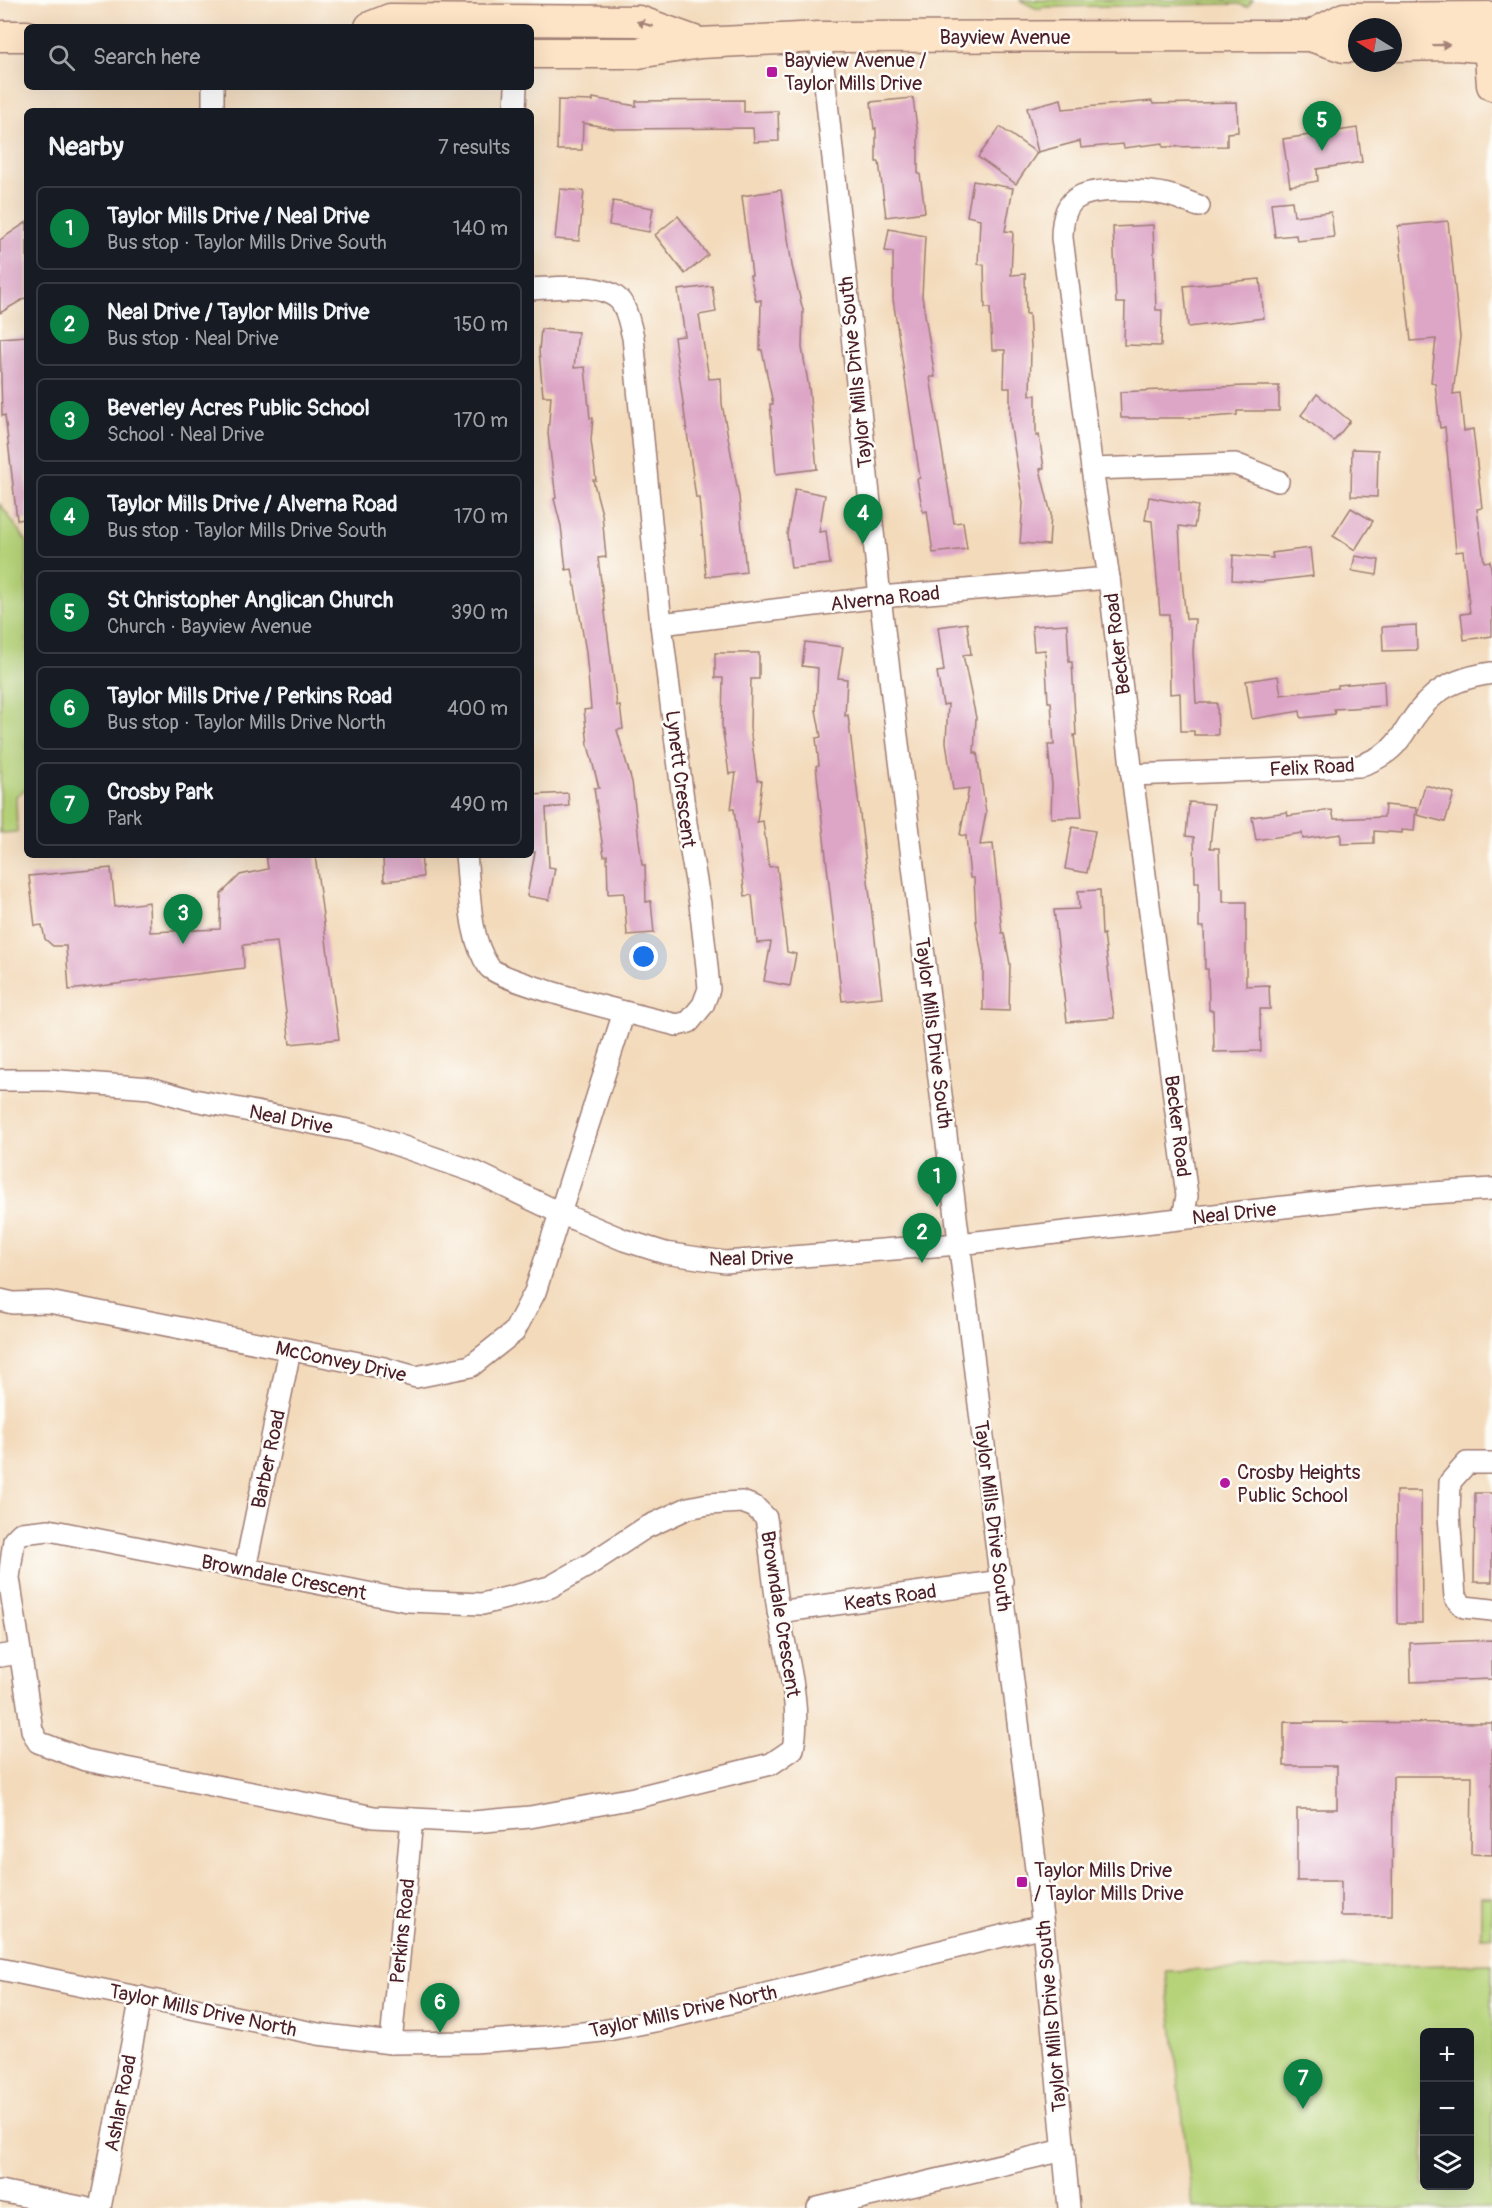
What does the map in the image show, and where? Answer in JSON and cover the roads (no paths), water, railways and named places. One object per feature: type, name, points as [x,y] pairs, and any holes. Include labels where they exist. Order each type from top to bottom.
[{"type":"main road","name":"Bayview Avenue","points":[[1310,36],[1344,18],[1488,11]]},
{"type":"main road","points":[[1488,11],[1492,85]]},
{"type":"main road","name":"Bayview Avenue","points":[[378,24],[390,19],[515,16],[639,21],[700,43]]},
{"type":"main road","points":[[0,36],[24,36]]},
{"type":"main road","name":"Bayview Avenue","points":[[534,52],[638,53],[700,43],[820,37],[1310,36],[1348,47]]},
{"type":"main road","points":[[1402,46],[1455,45],[1490,48]]},
{"type":"street","name":"Taylor Mills Drive South","points":[[820,37],[880,597],[1002,1581],[1042,1926],[1069,2208]]},
{"type":"street","points":[[213,90],[213,108]]},
{"type":"street","points":[[515,108],[516,90]]},
{"type":"street","name":"Becker Road","points":[[1183,1218],[1187,1196],[1132,775],[1109,578],[1092,469],[1062,238],[1062,221],[1068,208],[1078,197],[1105,191],[1168,195],[1199,206]]},
{"type":"street","name":"Lynett Crescent","points":[[466,858],[474,924],[480,950],[490,969],[523,984],[677,1025],[688,1022],[703,1005],[709,989],[700,904],[686,824],[661,624],[633,337],[621,302],[609,294],[588,287],[534,289]]},
{"type":"street","points":[[1092,469],[1235,464],[1278,481]]},
{"type":"street","name":"Alverna Road","points":[[661,624],[880,597],[1109,578]]},
{"type":"street","name":"Felix Road","points":[[1132,775],[1359,766],[1380,759],[1393,748],[1431,697],[1468,676],[1492,673]]},
{"type":"street","name":"McConvey Drive","points":[[0,1300],[13,1304],[49,1302],[416,1377],[471,1366],[514,1332],[535,1292],[562,1214],[568,1184],[591,1122],[624,1012]]},
{"type":"street","name":"Neal Drive","points":[[0,1080],[48,1080],[150,1088],[189,1099],[363,1133],[476,1172],[562,1214],[624,1240],[665,1254],[725,1262],[959,1244],[1372,1197],[1492,1189]]},
{"type":"street","name":"Barber Road","points":[[245,1569],[290,1350]]},
{"type":"street","points":[[1492,1463],[1467,1464],[1457,1473],[1450,1482],[1449,1515],[1455,1597],[1464,1607],[1492,1610]]},
{"type":"street","name":"Browndale Crescent","points":[[742,1502],[755,1507],[766,1518],[778,1612],[792,1685],[797,1733],[794,1749],[771,1764],[613,1803],[530,1817],[473,1822],[374,1817],[85,1760],[38,1742],[32,1730],[10,1654],[9,1578],[14,1540],[21,1533],[49,1530],[408,1601],[482,1604],[550,1587],[645,1528],[688,1508],[742,1502]]},
{"type":"street","name":"Keats Road","points":[[778,1612],[1002,1581]]},
{"type":"street","name":"Perkins Road","points":[[391,2043],[412,1819]]},
{"type":"street","name":"Taylor Mills Drive North","points":[[0,1969],[318,2034],[391,2043],[474,2042],[602,2031],[660,2020],[1042,1926]]},
{"type":"street","name":"Ashlar Road","points":[[100,2208],[141,1997]]},
{"type":"street","points":[[818,2208],[1064,2150]]},
{"type":"street","points":[[0,2191],[85,2208]]},
{"type":"place","name":"Bayview Avenue / Taylor Mills Drive","points":[[772,72]]},
{"type":"place","name":"St Christopher Anglican Church","points":[[1322,151]]},
{"type":"place","name":"Taylor Mills Drive / Alverna Road","points":[[863,544]]},
{"type":"place","name":"Beverley Acres Public School","points":[[183,944]]},
{"type":"place","name":"Taylor Mills Drive / Neal Drive","points":[[937,1207]]},
{"type":"place","name":"Neal Drive / Taylor Mills Drive","points":[[922,1263]]},
{"type":"place","name":"Crosby Heights Public School","points":[[1225,1483]]},
{"type":"place","name":"Taylor Mills Drive / Taylor Mills Drive","points":[[1022,1882]]},
{"type":"place","name":"Taylor Mills Drive / Perkins Road","points":[[440,2033]]},
{"type":"place","name":"Crosby Park","points":[[1303,2109]]}]
